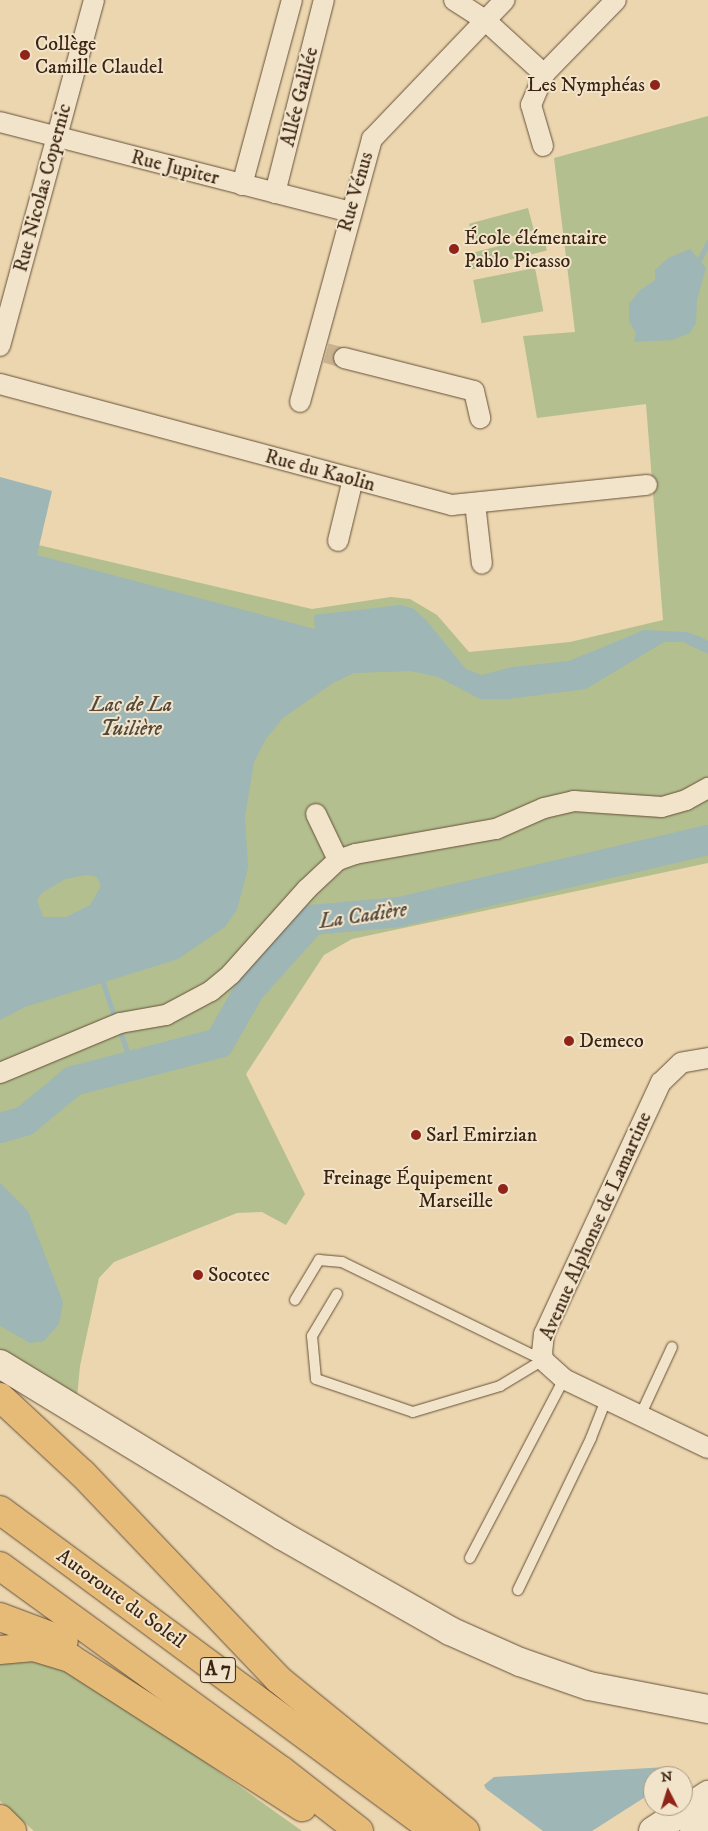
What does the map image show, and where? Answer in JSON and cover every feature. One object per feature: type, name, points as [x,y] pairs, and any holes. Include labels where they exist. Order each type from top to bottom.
[{"type":"highway","points":[[0,1397],[83,1474],[278,1679],[465,1831]]},
{"type":"highway","name":"Autoroute du Soleil","points":[[0,1510],[435,1831]]},
{"type":"highway","name":"A 7","points":[[0,1566],[281,1770],[359,1831]]},
{"type":"highway","points":[[0,1618],[64,1642],[110,1670],[275,1789]]},
{"type":"highway","points":[[0,1650],[34,1646],[70,1658],[338,1831]]},
{"type":"highway","points":[[0,1819],[12,1831]]},
{"type":"main road","points":[[0,1364],[332,1566],[450,1631],[520,1662],[589,1686],[708,1709]]},
{"type":"main road","points":[[653,1831],[708,1795]]},
{"type":"main road","points":[[694,1831],[708,1824]]},
{"type":"street","name":"Rue Nicolas Copernic","points":[[0,346],[94,0]]},
{"type":"street","name":"Allée Galilée","points":[[242,185],[292,0]]},
{"type":"street","name":"Allée Galilée","points":[[275,193],[324,0]]},
{"type":"street","points":[[454,0],[486,21],[544,74]]},
{"type":"street","name":"Rue Vénus","points":[[300,402],[328,354],[350,212],[372,139],[505,0]]},
{"type":"street","points":[[543,146],[531,105],[544,74],[616,0]]},
{"type":"street","name":"Rue Jupiter","points":[[0,122],[350,212]]},
{"type":"street","points":[[328,354],[474,391],[480,418]]},
{"type":"street","name":"Rue du Kaolin","points":[[0,384],[452,505],[647,485]]},
{"type":"street","points":[[338,541],[353,479]]},
{"type":"street","points":[[476,503],[482,564]]},
{"type":"street","points":[[0,1073],[120,1023],[166,1015],[211,991],[231,974],[307,889],[338,860],[355,854],[496,829],[544,808],[574,801],[662,807],[686,800],[708,788]]},
{"type":"street","points":[[316,814],[338,860]]},
{"type":"street","name":"Avenue Alphonse de Lamartine","points":[[708,1058],[681,1063],[661,1082],[544,1334],[543,1360],[564,1379],[708,1448]]},
{"type":"lane","points":[[296,1300],[319,1260],[342,1262],[543,1360]]},
{"type":"lane","points":[[337,1294],[312,1336],[316,1380],[413,1412],[500,1386],[543,1360]]},
{"type":"lane","points":[[640,1416],[672,1348]]},
{"type":"lane","points":[[470,1558],[564,1379]]},
{"type":"lane","points":[[518,1590],[591,1438],[606,1400]]},
{"type":"green space","points":[[708,116],[708,863],[352,939],[324,955],[246,1074],[305,1194],[286,1225],[262,1212],[237,1213],[114,1262],[99,1278],[80,1366],[77,1397],[0,1350],[0,536],[312,609],[391,597],[410,599],[437,615],[469,652],[570,642],[663,620],[646,404],[537,418],[523,336],[575,332],[554,158]]},
{"type":"green space","points":[[528,208],[534,230],[475,246],[469,224]]},
{"type":"green space","points":[[543,235],[547,251],[472,269],[468,254]]},
{"type":"green space","points":[[535,268],[543,311],[482,323],[473,280]]},
{"type":"green space","points":[[22,1657],[61,1666],[112,1695],[302,1831],[34,1831],[0,1801],[0,1664]]},
{"type":"water","points":[[690,249],[706,268],[697,300],[696,323],[690,333],[672,340],[634,342],[636,333],[629,321],[629,304],[639,291],[655,280],[655,270],[668,258]]},
{"type":"water","name":"Lac de La Tuilière","points":[[0,477],[52,491],[37,555],[315,629],[314,615],[401,605],[414,609],[426,620],[466,669],[482,675],[512,667],[569,661],[644,630],[687,632],[708,641],[708,654],[683,642],[664,642],[586,689],[508,699],[480,699],[438,677],[411,671],[354,673],[333,683],[283,718],[266,739],[254,762],[245,816],[248,868],[237,910],[225,927],[178,959],[25,1007],[0,1020]],"holes":[[[86,875],[97,877],[101,886],[90,905],[66,917],[43,917],[37,900],[42,893],[65,879]]]},
{"type":"water","points":[[0,1183],[28,1211],[63,1302],[59,1324],[44,1341],[30,1343],[0,1326]]},
{"type":"water","points":[[643,1768],[643,1798],[592,1831],[543,1831],[486,1789],[484,1785],[494,1777]]},
{"type":"waterway","points":[[697,264],[708,242]]},
{"type":"waterway","name":"La Cadière","points":[[0,1128],[25,1121],[73,1081],[219,1043],[250,989],[312,920],[399,912],[708,840]]},
{"type":"waterway","points":[[101,977],[115,1019]]},
{"type":"waterway","points":[[121,1034],[132,1066]]},
{"type":"tunnel","points":[[326,353],[344,358]]},
{"type":"place","name":"Collège Camille Claudel","points":[[25,55]]},
{"type":"place","name":"Les Nymphéas","points":[[655,85]]},
{"type":"place","name":"École élémentaire Pablo Picasso","points":[[454,249]]},
{"type":"place","name":"Demeco","points":[[569,1041]]},
{"type":"place","name":"Sarl Emirzian","points":[[416,1135]]},
{"type":"place","name":"Freinage Équipement Marseille","points":[[503,1189]]},
{"type":"place","name":"Socotec","points":[[198,1275]]}]
